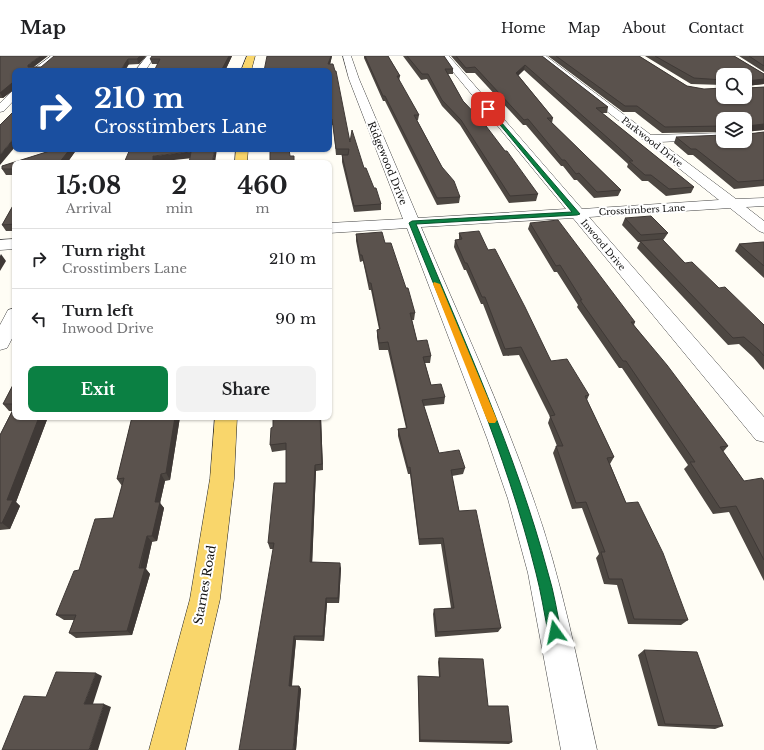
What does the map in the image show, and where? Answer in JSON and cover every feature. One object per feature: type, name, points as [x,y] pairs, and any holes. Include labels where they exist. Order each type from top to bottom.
[{"type":"main road","points":[[247,68],[250,56]]},
{"type":"main road","name":"Starnes Road","points":[[168,750],[205,599],[222,479],[226,420]]},
{"type":"street","points":[[40,68],[56,56]]},
{"type":"street","points":[[142,68],[151,56]]},
{"type":"street","name":"Ridgewood Drive","points":[[347,56],[354,79],[500,438],[521,499],[542,573],[579,750]]},
{"type":"street","name":"Inwood Drive","points":[[444,56],[764,433]]},
{"type":"street","name":"Parkwood Drive","points":[[541,56],[764,228]]},
{"type":"street","points":[[0,109],[12,96]]},
{"type":"street","points":[[649,140],[716,136]]},
{"type":"street","name":"Crosstimbers Lane","points":[[332,228],[764,202]]},
{"type":"street","points":[[0,245],[12,244]]},
{"type":"street","points":[[0,343],[12,320]]},
{"type":"building","points":[[0,56],[40,56],[28,65],[28,67],[41,67],[54,56],[140,56],[137,59],[128,59],[122,68],[12,68],[12,83],[0,93]]},
{"type":"building","points":[[152,56],[229,56],[223,68],[156,68],[160,59],[150,59]]},
{"type":"building","points":[[267,56],[331,56],[328,64],[333,64],[336,71],[350,142],[352,130],[364,168],[366,168],[374,188],[376,188],[381,204],[354,206],[342,155],[348,155],[349,149],[336,149],[332,119],[332,68],[265,68]]},
{"type":"building","points":[[365,56],[388,56],[400,76],[397,76],[419,115],[414,115],[442,167],[454,181],[460,197],[437,198],[385,96],[383,96]]},
{"type":"building","points":[[407,56],[444,56],[453,69],[445,69],[463,101],[483,122],[505,151],[507,151],[538,194],[510,196],[461,120],[442,100],[428,74],[422,74]]},
{"type":"building","points":[[456,56],[542,56],[608,107],[596,108],[694,187],[669,189],[651,175],[645,175],[629,161],[633,161],[618,147],[525,65],[516,73],[553,118],[547,118],[621,190],[597,192],[579,173],[576,174],[565,160],[562,160],[528,119],[524,120],[475,67],[466,68]]},
{"type":"building","points":[[556,56],[639,56],[687,86],[704,89],[716,88],[716,104],[752,104],[752,88],[764,87],[764,124],[752,125],[752,112],[716,112],[716,126],[665,127],[637,106],[625,106]]},
{"type":"building","points":[[655,56],[734,56],[764,74],[764,79],[752,80],[752,68],[716,68],[716,80],[694,78]]},
{"type":"building","points":[[749,56],[764,56],[764,66]]},
{"type":"building","points":[[12,113],[12,141],[0,155],[0,125]]},
{"type":"building","points":[[764,132],[764,180],[738,182],[696,149],[691,149],[676,137],[716,135],[716,148],[752,148],[752,134]]},
{"type":"building","points":[[46,152],[68,152],[61,160],[21,160]]},
{"type":"building","points":[[129,152],[191,152],[153,156],[153,160],[125,160]]},
{"type":"building","points":[[191,152],[214,152],[213,160],[190,160]]},
{"type":"building","points":[[270,152],[289,152],[290,156],[294,156],[294,160],[270,160]]},
{"type":"building","points":[[12,163],[12,169],[2,169],[2,166]]},
{"type":"building","points":[[12,207],[12,224],[2,225]]},
{"type":"building","points":[[651,216],[668,233],[641,235],[625,218]]},
{"type":"building","points":[[558,220],[635,322],[631,322],[667,365],[728,446],[720,447],[744,481],[762,478],[764,481],[764,560],[736,506],[720,508],[690,462],[695,462],[626,361],[623,361],[580,300],[582,300],[560,265],[556,266],[530,223]]},
{"type":"building","points":[[479,231],[488,250],[495,249],[551,361],[567,359],[589,395],[585,396],[614,457],[607,458],[626,503],[638,502],[663,553],[688,620],[634,619],[622,579],[609,579],[601,552],[605,552],[586,502],[576,503],[556,446],[563,446],[550,416],[555,415],[521,347],[505,349],[485,297],[482,297],[455,240],[462,239],[459,233]]},
{"type":"building","points":[[382,232],[385,243],[391,243],[406,288],[408,288],[415,313],[410,313],[417,341],[427,340],[431,356],[423,357],[431,385],[441,384],[445,397],[422,400],[439,453],[459,450],[465,468],[451,470],[459,511],[476,510],[501,628],[437,632],[434,609],[454,608],[443,538],[419,539],[410,467],[408,468],[398,429],[407,428],[388,342],[379,343],[377,330],[380,329],[371,283],[369,283],[362,255],[360,255],[356,234]]},
{"type":"building","points":[[662,239],[685,263],[692,262],[719,288],[725,287],[764,325],[764,356],[744,337],[733,338],[640,241]]},
{"type":"building","points":[[764,242],[764,266],[739,244]]},
{"type":"building","points":[[12,387],[12,404],[3,404]]},
{"type":"building","points":[[12,412],[12,420],[38,420],[7,500],[13,500],[2,523],[0,523],[0,435]]},
{"type":"building","points":[[131,420],[175,420],[166,473],[161,474],[155,502],[160,502],[152,536],[147,536],[139,568],[145,568],[127,631],[69,633],[76,615],[56,615],[74,571],[79,570],[95,519],[113,518],[124,478],[117,479]]},
{"type":"building","points":[[273,420],[320,420],[322,464],[315,465],[310,562],[340,563],[338,598],[326,598],[323,636],[294,636],[289,686],[299,686],[293,750],[239,750],[274,543],[268,543],[274,483],[286,483],[286,443],[270,445],[271,428],[273,427]]},
{"type":"building","points":[[644,650],[697,652],[723,726],[665,724]]},
{"type":"building","points":[[439,658],[483,659],[488,706],[508,706],[512,742],[420,740],[418,676],[440,677]]},
{"type":"building","points":[[56,672],[96,673],[84,704],[104,704],[89,750],[2,750],[24,696],[46,697]]},
{"type":"slow traffic","points":[[437,284],[492,420]]},
{"type":"route","points":[[488,109],[577,214],[412,223],[500,438],[521,499],[542,573],[555,632]]}]
